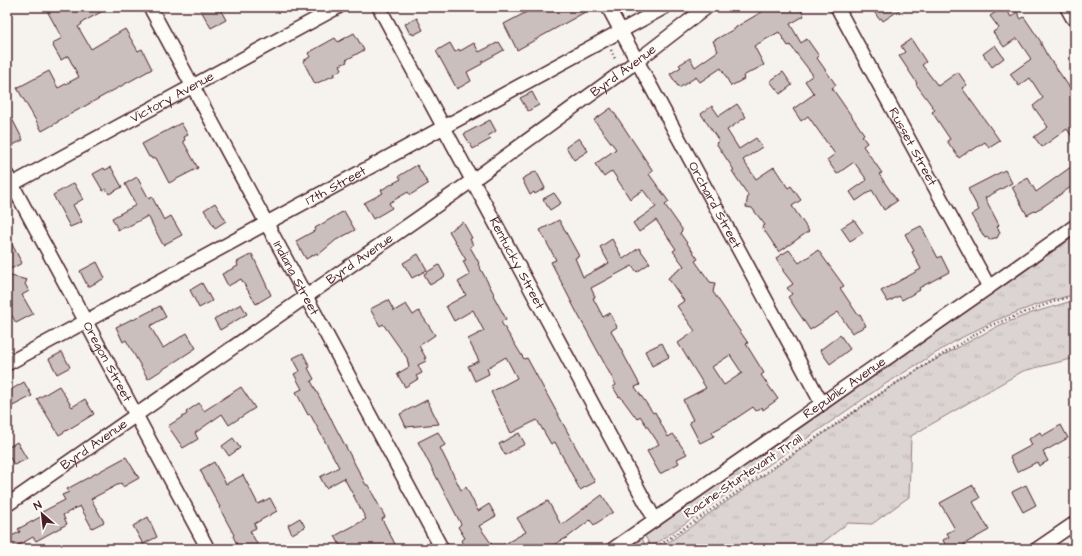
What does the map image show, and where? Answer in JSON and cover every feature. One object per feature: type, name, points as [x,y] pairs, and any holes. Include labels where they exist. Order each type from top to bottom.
[{"type":"street","name":"Indiana Street","points":[[150,7],[442,549]]},
{"type":"street","name":"Victory Avenue","points":[[9,182],[193,86],[338,7]]},
{"type":"street","name":"Kentucky Street","points":[[379,7],[655,520]]},
{"type":"street","name":"Orchard Street","points":[[608,7],[822,404]]},
{"type":"street","name":"17th Street","points":[[7,364],[665,7]]},
{"type":"street","name":"Byrd Avenue","points":[[7,505],[472,180],[637,61],[707,7]]},
{"type":"street","name":"Russet Street","points":[[837,7],[989,288]]},
{"type":"street","points":[[1070,7],[1075,16]]},
{"type":"street","name":"Oregon Street","points":[[9,182],[208,549]]},
{"type":"street","name":"Republic Avenue","points":[[613,549],[989,288],[1075,226]]},
{"type":"street","points":[[1037,549],[1075,522]]},
{"type":"path","name":"Racine-Sturtevant Trail","points":[[654,549],[893,385],[989,326],[1061,299],[1075,296]]},
{"type":"green space","points":[[1075,236],[1075,294],[1033,306],[994,321],[957,340],[882,386],[651,547],[645,536]]},
{"type":"green space","points":[[1075,300],[1075,358],[1023,371],[911,436],[909,497],[872,524],[848,523],[814,549],[659,549],[890,387],[933,361],[1000,325],[1032,313]]},
{"type":"green space","points":[[642,539],[648,549],[627,549]]},
{"type":"building","points":[[45,7],[110,7],[81,23],[82,24],[78,27],[91,49],[125,29],[138,51],[142,49],[152,69],[42,131],[17,88],[49,71],[58,88],[79,77],[68,56],[61,60],[53,46],[53,43],[62,38]]},
{"type":"building","points":[[199,7],[219,7],[226,20],[211,28]]},
{"type":"building","points":[[536,7],[594,7],[517,50],[504,24]]},
{"type":"building","points":[[770,7],[799,7],[804,16],[790,24],[801,43],[807,39],[819,56],[817,58],[836,85],[832,88],[864,134],[862,136],[867,143],[863,146],[882,173],[879,174],[897,201],[884,210],[872,190],[856,201],[850,192],[867,180],[854,162],[837,174],[827,160],[835,154],[808,116],[801,121],[793,109],[814,94],[805,81],[813,75],[790,45],[788,46],[779,32],[754,46],[764,65],[743,76],[744,79],[731,86],[721,68],[700,82],[696,77],[679,88],[670,74],[681,67],[679,65],[690,58],[695,67],[718,51],[713,41]]},
{"type":"building","points":[[871,7],[904,7],[883,21],[881,18],[879,19]]},
{"type":"building","points":[[1005,7],[1011,17],[1017,12],[1021,19],[1024,17],[1041,42],[1047,55],[1075,95],[1075,141],[1067,129],[1042,147],[1034,137],[1048,127],[1033,106],[1043,98],[1030,78],[1019,86],[1010,74],[1031,59],[1017,38],[1004,47],[993,32],[999,28],[990,16]]},
{"type":"building","points":[[417,18],[423,30],[413,35],[412,33],[410,34],[405,24]]},
{"type":"building","points":[[354,33],[364,50],[340,65],[342,69],[334,74],[335,75],[315,84],[303,61],[310,57],[308,53],[335,38],[338,42]]},
{"type":"building","points":[[911,39],[926,62],[922,65],[938,86],[958,72],[967,85],[962,88],[1000,141],[989,148],[985,142],[959,158],[947,141],[950,139],[932,112],[935,110],[916,84],[917,83],[899,56],[905,52],[901,46]]},
{"type":"building","points":[[499,42],[504,50],[467,72],[471,81],[457,89],[436,51],[450,43],[455,52],[459,49],[460,51],[474,43],[479,52]]},
{"type":"building","points":[[995,45],[1004,58],[992,67],[983,54]]},
{"type":"building","points":[[783,72],[792,85],[780,94],[770,81]]},
{"type":"building","points":[[532,92],[539,105],[528,111],[520,98]]},
{"type":"building","points":[[737,104],[746,117],[727,130],[739,149],[756,138],[762,147],[743,160],[756,179],[774,167],[788,188],[791,186],[801,200],[792,206],[809,231],[779,252],[762,227],[765,225],[752,208],[746,207],[748,195],[716,143],[719,141],[701,114],[712,106],[719,116]]},
{"type":"building","points":[[611,108],[653,171],[649,174],[669,202],[665,205],[682,229],[680,233],[698,259],[695,261],[710,282],[715,283],[713,292],[748,343],[746,344],[764,373],[761,375],[778,399],[763,410],[762,407],[756,411],[753,407],[712,432],[714,436],[700,443],[689,422],[693,420],[683,400],[706,388],[678,343],[695,331],[677,306],[684,301],[668,278],[684,266],[673,251],[676,249],[656,220],[639,232],[633,223],[656,207],[643,190],[630,199],[612,171],[604,177],[595,164],[616,149],[594,120]],"holes":[[[730,355],[742,373],[724,385],[712,367]]]},
{"type":"building","points":[[7,109],[23,140],[11,146],[7,139]]},
{"type":"building","points":[[490,120],[496,131],[488,136],[491,139],[473,149],[464,134]]},
{"type":"building","points":[[181,123],[188,135],[184,137],[185,140],[183,141],[198,168],[169,183],[156,158],[152,159],[149,157],[142,144]]},
{"type":"building","points":[[579,138],[588,151],[574,160],[566,147]]},
{"type":"building","points":[[1075,164],[1075,184],[1044,206],[1027,215],[1012,187],[1028,178],[1036,192]]},
{"type":"building","points":[[417,165],[428,184],[410,195],[408,192],[389,203],[392,208],[373,219],[364,203],[383,193],[381,190],[401,179],[399,176]]},
{"type":"building","points":[[111,167],[122,187],[109,194],[106,189],[103,191],[93,174],[104,168],[105,170]]},
{"type":"building","points":[[1005,170],[1012,183],[985,198],[999,225],[997,227],[1000,232],[997,238],[989,240],[988,237],[985,238],[971,215],[979,210],[968,189]]},
{"type":"building","points":[[536,171],[545,188],[535,194],[534,192],[530,195],[522,179]]},
{"type":"building","points":[[137,177],[149,199],[152,197],[164,220],[171,216],[182,235],[163,245],[148,216],[118,230],[112,218],[136,205],[125,184]]},
{"type":"building","points":[[74,183],[83,199],[73,205],[82,222],[70,227],[53,195]]},
{"type":"building","points":[[554,193],[561,203],[550,210],[543,199]]},
{"type":"building","points":[[215,203],[226,221],[215,228],[204,210]]},
{"type":"building","points":[[344,211],[355,230],[336,240],[318,255],[317,253],[306,259],[296,241],[316,230],[315,228]]},
{"type":"building","points":[[559,220],[579,256],[575,258],[583,277],[609,263],[600,247],[612,239],[623,259],[639,248],[650,263],[637,272],[632,266],[591,288],[595,297],[593,298],[603,317],[610,313],[617,327],[611,331],[640,385],[635,387],[653,413],[655,412],[668,437],[673,434],[687,454],[677,459],[679,463],[660,474],[647,451],[659,444],[640,416],[637,419],[613,387],[616,385],[551,262],[556,260],[540,230]]},
{"type":"building","points":[[854,220],[863,233],[850,241],[841,228]]},
{"type":"building","points":[[463,222],[472,238],[470,239],[473,245],[470,247],[506,319],[501,322],[524,359],[527,358],[595,482],[580,490],[555,442],[551,444],[537,420],[511,433],[491,392],[517,378],[506,357],[487,368],[489,374],[475,381],[468,366],[479,361],[468,339],[484,331],[473,310],[454,321],[446,306],[466,295],[458,282],[470,275],[463,261],[466,260],[449,231]]},
{"type":"building","points":[[921,226],[938,258],[941,256],[949,272],[919,288],[920,290],[902,300],[899,296],[888,302],[881,291],[921,269],[905,234]]},
{"type":"building","points":[[7,235],[22,263],[7,271]]},
{"type":"building","points":[[789,250],[799,263],[818,250],[844,286],[840,288],[858,315],[860,314],[866,326],[852,333],[838,312],[810,330],[788,297],[792,294],[787,288],[793,284],[783,271],[776,258]]},
{"type":"building","points":[[252,254],[271,295],[256,304],[241,279],[228,286],[222,274],[238,266],[237,262]]},
{"type":"building","points":[[418,254],[427,270],[412,278],[403,263]]},
{"type":"building","points":[[97,262],[105,278],[88,287],[80,271]]},
{"type":"building","points":[[439,265],[445,276],[430,285],[424,274]]},
{"type":"building","points":[[7,275],[27,280],[25,284],[29,291],[22,295],[33,314],[16,323],[7,307]]},
{"type":"building","points":[[202,283],[212,301],[199,308],[190,290]]},
{"type":"building","points":[[388,300],[394,311],[406,304],[413,315],[419,311],[435,335],[419,346],[426,358],[424,358],[426,361],[418,365],[422,373],[416,376],[418,379],[405,387],[397,374],[409,367],[407,358],[383,324],[380,326],[370,309]]},
{"type":"building","points":[[241,304],[247,314],[220,330],[214,319]]},
{"type":"building","points":[[160,306],[166,317],[150,326],[163,348],[187,333],[196,348],[148,379],[126,340],[123,342],[116,327]]},
{"type":"building","points":[[840,335],[850,349],[830,364],[820,350]]},
{"type":"building","points":[[662,343],[669,357],[652,366],[645,351]]},
{"type":"building","points":[[62,352],[70,367],[57,374],[49,359]]},
{"type":"building","points":[[303,353],[310,367],[308,368],[314,379],[311,381],[366,485],[368,485],[385,517],[382,519],[395,544],[386,549],[342,549],[335,536],[366,519],[344,478],[326,488],[320,477],[339,467],[310,414],[308,415],[296,392],[302,389],[294,374],[300,371],[293,358]]},
{"type":"building","points":[[24,382],[32,396],[7,409],[7,392]]},
{"type":"building","points":[[59,386],[72,407],[85,399],[94,414],[59,435],[37,399]]},
{"type":"building","points":[[241,387],[255,408],[229,425],[222,414],[195,433],[198,439],[183,448],[168,426],[187,414],[186,412],[199,403],[204,411]]},
{"type":"building","points":[[427,400],[439,424],[406,427],[400,414]]},
{"type":"building","points":[[1061,425],[1068,438],[1043,452],[1048,461],[1039,466],[1037,462],[1017,472],[1010,457],[1032,445],[1029,439],[1040,432],[1042,436]]},
{"type":"building","points":[[438,432],[445,445],[440,448],[461,490],[466,487],[478,511],[489,504],[496,516],[479,526],[495,549],[466,549],[461,541],[465,538],[458,527],[461,524],[418,442]]},
{"type":"building","points":[[519,433],[525,444],[505,455],[499,444]]},
{"type":"building","points":[[233,438],[240,448],[229,456],[222,446]]},
{"type":"building","points":[[17,442],[27,459],[14,465],[7,452],[7,448]]},
{"type":"building","points":[[126,457],[139,478],[123,487],[121,483],[91,499],[104,522],[92,528],[80,506],[63,515],[67,524],[36,541],[33,537],[12,549],[7,549],[7,538],[20,532],[18,529],[44,515],[42,512],[65,500],[62,495],[69,492],[67,489]]},
{"type":"building","points":[[214,462],[226,484],[243,475],[258,504],[270,498],[277,511],[254,524],[256,528],[250,531],[260,549],[239,549],[233,536],[234,535],[200,470]]},
{"type":"building","points":[[973,485],[980,498],[973,502],[989,530],[964,544],[967,549],[947,549],[943,540],[949,537],[947,533],[955,529],[940,503]]},
{"type":"building","points":[[1026,485],[1036,505],[1023,512],[1012,492]]},
{"type":"building","points":[[602,495],[613,512],[594,525],[590,520],[568,537],[546,549],[529,549],[526,544],[516,549],[496,549],[526,532],[517,518],[548,501],[561,525]]},
{"type":"building","points":[[148,517],[157,537],[143,544],[133,526]]},
{"type":"building","points":[[300,518],[305,527],[292,534],[288,525]]}]
